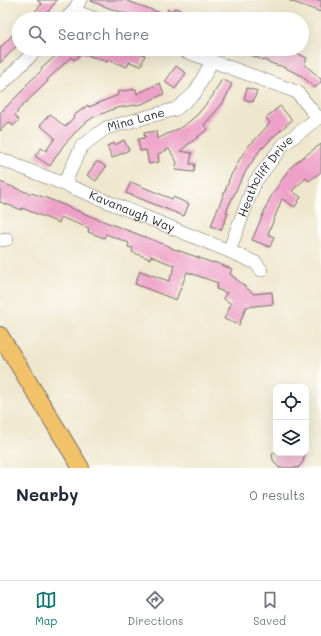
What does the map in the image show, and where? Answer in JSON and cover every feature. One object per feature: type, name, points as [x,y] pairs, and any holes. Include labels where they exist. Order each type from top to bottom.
[{"type":"main road","points":[[0,335],[81,468]]},
{"type":"street","points":[[0,86],[29,56]]},
{"type":"street","points":[[198,56],[297,92],[319,118]]},
{"type":"street","name":"Mina Lane","points":[[64,184],[82,146],[106,128],[176,109],[195,93],[212,61]]},
{"type":"street","name":"Heathcliff Drive","points":[[229,251],[255,182],[284,144],[319,118]]},
{"type":"street","name":"Kavanaugh Way","points":[[0,159],[229,251],[256,263],[261,270]]},
{"type":"building","points":[[37,0],[57,0],[48,12],[35,12],[42,4]]},
{"type":"building","points":[[125,0],[158,12],[120,12],[91,1]]},
{"type":"building","points":[[321,0],[321,12],[290,1]]},
{"type":"building","points":[[174,8],[184,11],[167,12],[168,9],[173,11]]},
{"type":"building","points":[[12,35],[12,51],[0,63],[0,48]]},
{"type":"building","points":[[55,56],[79,56],[74,60],[71,57],[17,111],[18,112],[15,115],[19,120],[13,126],[9,122],[0,131],[0,113],[42,70],[41,69]]},
{"type":"building","points":[[90,56],[145,56],[141,66],[129,62],[127,67],[108,60],[107,62]]},
{"type":"building","points":[[252,56],[303,56],[307,58],[304,64],[321,79],[321,82],[315,88],[302,76],[279,65]]},
{"type":"building","points":[[176,66],[186,73],[175,89],[165,82]]},
{"type":"building","points":[[222,79],[232,84],[223,103],[204,125],[208,129],[180,151],[192,153],[190,164],[195,164],[194,172],[175,170],[177,162],[169,149],[158,154],[159,162],[149,164],[146,150],[140,151],[138,139],[145,138],[144,133],[156,131],[157,139],[184,126],[197,115],[212,97]]},
{"type":"building","points":[[160,83],[164,94],[142,104],[116,108],[92,118],[81,126],[63,146],[50,166],[35,156],[41,148],[46,151],[55,138],[40,125],[50,114],[65,127],[74,117],[73,116],[88,105],[89,107],[118,95],[117,92],[136,89],[137,94]]},
{"type":"building","points":[[247,88],[257,91],[253,102],[244,99]]},
{"type":"building","points":[[280,106],[292,120],[263,148],[262,147],[246,171],[226,212],[228,213],[221,230],[211,226],[228,181],[241,157],[250,144],[270,123],[266,118]]},
{"type":"building","points":[[124,140],[129,150],[112,158],[107,146],[114,143],[115,145]]},
{"type":"building","points":[[321,144],[321,172],[309,181],[306,178],[292,191],[301,197],[295,207],[282,199],[268,234],[274,237],[270,247],[252,240],[270,198],[289,169]]},
{"type":"building","points":[[96,162],[99,162],[106,167],[96,181],[87,175]]},
{"type":"building","points":[[0,182],[49,199],[171,248],[232,269],[230,274],[254,294],[272,292],[273,304],[246,307],[239,325],[224,319],[231,304],[223,298],[227,293],[216,289],[218,283],[187,272],[176,300],[135,284],[140,271],[169,281],[175,266],[151,256],[150,259],[132,252],[133,248],[128,247],[129,243],[106,234],[104,238],[88,232],[89,228],[61,217],[59,223],[22,208],[22,210],[0,202]]},
{"type":"building","points":[[131,182],[172,199],[173,197],[189,204],[184,216],[126,193]]},
{"type":"building","points":[[272,453],[273,456],[304,456],[303,462],[298,468],[279,468],[273,460]]}]
